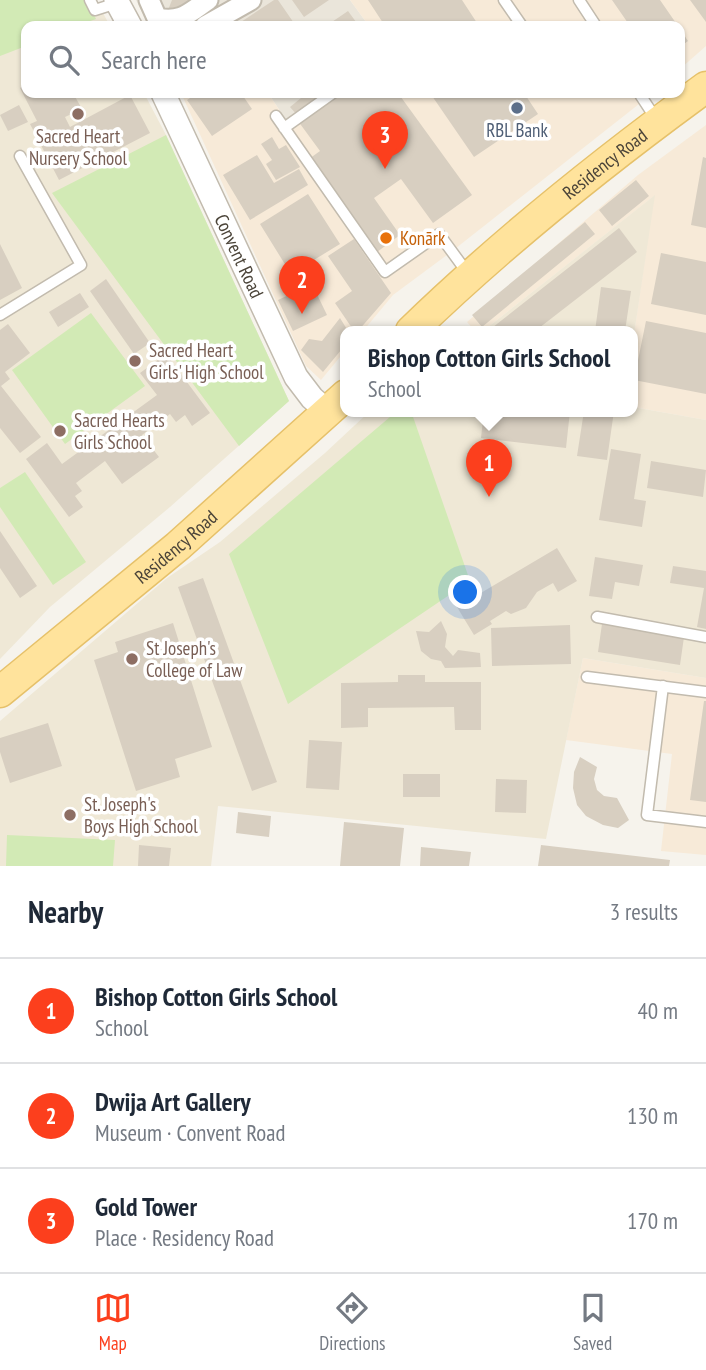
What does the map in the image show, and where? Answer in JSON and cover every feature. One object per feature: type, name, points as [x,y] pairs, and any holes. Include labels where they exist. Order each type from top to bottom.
[{"type":"main road","name":"Residency Road","points":[[416,326],[469,276],[593,172],[706,87]]},
{"type":"main road","name":"Residency Road","points":[[0,692],[179,545],[337,403]]},
{"type":"street","points":[[149,0],[157,18],[170,20],[181,18],[208,0]]},
{"type":"street","points":[[214,21],[251,0]]},
{"type":"street","points":[[117,1],[127,21]]},
{"type":"street","name":"Convent Road","points":[[165,98],[296,377],[312,398],[337,403]]},
{"type":"lane","points":[[90,0],[95,10],[117,1]]},
{"type":"lane","points":[[504,0],[519,21]]},
{"type":"lane","points":[[579,0],[593,21]]},
{"type":"lane","points":[[284,128],[326,98]]},
{"type":"lane","points":[[642,98],[658,122]]},
{"type":"lane","points":[[276,116],[385,272],[439,234],[469,276]]},
{"type":"lane","points":[[0,315],[81,264],[20,156]]},
{"type":"lane","points":[[597,617],[706,637]]},
{"type":"lane","points":[[587,677],[706,692]]},
{"type":"lane","points":[[663,687],[647,815],[706,822]]},
{"type":"shaded area","name":"Sacred Heart Girls' High School","points":[[0,0],[96,0],[107,21],[21,21],[21,98],[147,98],[289,401],[170,507],[50,607],[0,659]]},
{"type":"shaded area","points":[[136,0],[350,0],[365,21],[146,21]]},
{"type":"shaded area","points":[[350,0],[706,0],[706,46],[685,65],[685,21],[365,21]]},
{"type":"shaded area","points":[[183,98],[271,98],[288,123],[322,98],[647,98],[393,295],[367,326],[340,326],[340,357],[321,380],[306,366]]},
{"type":"shaded area","points":[[271,98],[322,98],[288,123]]},
{"type":"shaded area","points":[[706,125],[706,420],[638,408],[638,326],[635,326],[654,196],[489,326],[471,326],[467,322],[638,175]]},
{"type":"shaded area","points":[[655,195],[635,326],[489,326]]},
{"type":"shaded area","points":[[638,408],[706,420],[706,678],[583,658],[546,839],[218,806],[211,866],[0,866],[0,721],[167,578],[220,542],[364,417],[638,417]]},
{"type":"shaded area","points":[[583,658],[706,678],[706,855],[661,851],[672,754],[566,740]]},
{"type":"green space","points":[[0,0],[87,0],[96,19],[21,21],[21,48],[0,56]]},
{"type":"green space","points":[[166,135],[289,401],[239,446],[52,193]]},
{"type":"green space","points":[[91,313],[145,386],[65,444],[12,370]]},
{"type":"green space","points":[[390,417],[413,417],[470,581],[288,704],[229,554]]},
{"type":"green space","points":[[25,472],[86,562],[53,585],[0,507],[0,488]]},
{"type":"green space","points":[[7,835],[115,840],[113,866],[6,866]]},
{"type":"building","points":[[172,0],[195,0],[180,15],[168,10]]},
{"type":"building","points":[[278,0],[293,21],[242,21]]},
{"type":"building","points":[[292,0],[329,0],[304,17]]},
{"type":"building","points":[[368,0],[462,0],[476,21],[382,21]]},
{"type":"building","points":[[612,0],[660,0],[675,21],[627,21]]},
{"type":"building","points":[[690,0],[706,0],[706,22]]},
{"type":"building","points":[[348,11],[355,21],[333,21]]},
{"type":"building","points":[[25,98],[76,98],[82,109],[65,117],[70,127],[124,98],[132,98],[150,133],[59,180],[30,124],[37,121]]},
{"type":"building","points":[[244,98],[252,109],[212,136],[187,100]]},
{"type":"building","points":[[301,98],[320,98],[298,116],[290,107]]},
{"type":"building","points":[[331,98],[402,98],[472,195],[433,223],[401,179],[374,198],[400,235],[377,252],[309,159],[320,151],[298,121]]},
{"type":"building","points":[[433,98],[527,98],[538,114],[474,157]]},
{"type":"building","points":[[19,105],[28,122],[8,131],[0,115]]},
{"type":"building","points":[[272,137],[279,149],[286,145],[300,167],[276,180],[266,164],[272,160],[261,144]]},
{"type":"building","points":[[257,155],[274,183],[299,169],[308,185],[250,220],[223,175]]},
{"type":"building","points":[[703,157],[706,158],[706,228],[691,225]]},
{"type":"building","points":[[636,180],[649,196],[612,226],[599,210]]},
{"type":"building","points":[[308,194],[340,244],[291,274],[260,224]]},
{"type":"building","points":[[585,222],[595,234],[483,326],[472,315]]},
{"type":"building","points":[[619,228],[637,252],[542,326],[494,326]]},
{"type":"building","points":[[354,239],[391,293],[362,326],[351,326],[335,303],[352,291],[328,256]]},
{"type":"building","points":[[0,244],[22,288],[0,300]]},
{"type":"building","points":[[661,253],[706,262],[706,315],[651,304]]},
{"type":"building","points":[[106,279],[150,343],[134,354],[90,291]]},
{"type":"building","points":[[312,284],[327,315],[293,331],[278,300]]},
{"type":"building","points":[[601,287],[631,291],[626,326],[596,326]]},
{"type":"building","points":[[80,293],[89,307],[58,327],[49,312]]},
{"type":"building","points":[[340,318],[345,326],[340,326],[340,351],[323,372],[301,350],[309,339],[322,341]]},
{"type":"building","points":[[646,321],[706,333],[706,394],[638,381],[638,360]]},
{"type":"building","points":[[8,324],[30,353],[5,372],[10,379],[1,386],[41,437],[20,453],[0,428],[0,330]]},
{"type":"building","points":[[166,354],[210,413],[192,426],[185,415],[176,422],[170,414],[142,435],[159,457],[122,484],[105,461],[76,483],[82,491],[75,496],[83,507],[69,517],[26,459],[47,443],[62,464],[157,395],[140,373]]},
{"type":"building","points":[[483,417],[569,417],[566,448],[481,438]]},
{"type":"building","points":[[583,417],[613,417],[607,460],[577,456]]},
{"type":"building","points":[[611,449],[641,454],[634,499],[646,501],[642,527],[599,520]]},
{"type":"building","points":[[651,461],[706,470],[703,497],[647,488]]},
{"type":"building","points":[[0,531],[37,586],[20,598],[0,568]]},
{"type":"building","points":[[557,548],[577,581],[558,592],[553,583],[537,592],[526,608],[511,614],[506,611],[474,635],[457,607]]},
{"type":"building","points":[[595,557],[643,565],[639,586],[615,582],[612,599],[589,596]]},
{"type":"building","points":[[673,566],[706,571],[706,629],[697,627],[704,588],[670,583]]},
{"type":"building","points":[[203,578],[277,782],[252,791],[178,587]]},
{"type":"building","points":[[441,621],[447,634],[445,647],[453,656],[458,650],[480,653],[481,667],[445,668],[441,661],[431,659],[421,651],[416,631],[429,632]]},
{"type":"building","points":[[173,623],[212,747],[175,759],[180,777],[136,791],[94,660],[118,652],[115,642]]},
{"type":"building","points":[[602,624],[684,637],[680,665],[598,652]]},
{"type":"building","points":[[570,625],[571,664],[492,666],[491,628]]},
{"type":"building","points":[[398,675],[425,675],[425,682],[481,682],[481,730],[455,730],[454,707],[368,708],[368,727],[341,728],[341,683],[398,682]]},
{"type":"building","points":[[706,701],[706,802],[690,800]]},
{"type":"building","points":[[48,723],[62,766],[10,783],[0,752],[0,738]]},
{"type":"building","points":[[309,740],[342,742],[339,790],[306,788]]},
{"type":"building","points":[[580,757],[597,767],[594,779],[597,790],[604,796],[617,798],[629,820],[618,828],[603,825],[586,816],[577,805],[573,788],[574,772]]},
{"type":"building","points":[[403,774],[440,774],[440,797],[403,797]]},
{"type":"building","points":[[496,779],[527,780],[526,813],[495,812]]},
{"type":"building","points":[[238,812],[271,816],[269,837],[236,833]]},
{"type":"building","points":[[344,822],[404,828],[400,866],[340,866]]},
{"type":"building","points":[[139,845],[171,848],[169,866],[138,866]]},
{"type":"building","points":[[541,845],[670,860],[669,866],[538,866]]},
{"type":"building","points":[[421,847],[471,852],[469,866],[420,866]]},
{"type":"place","name":"RBL Bank","points":[[517,108]]},
{"type":"place","name":"Sacred Heart Nursery School","points":[[78,114]]},
{"type":"place","name":"Gold Tower","points":[[385,169]]},
{"type":"place","name":"Konārk","points":[[386,238]]},
{"type":"place","name":"Dwija Art Gallery","points":[[302,314]]},
{"type":"place","name":"Sacred Heart Girls' High School","points":[[135,361]]},
{"type":"place","name":"Sacred Hearts Girls School","points":[[60,431]]},
{"type":"place","name":"Bishop Cotton Girls School","points":[[489,497]]},
{"type":"place","name":"St Joseph's College of Law","points":[[132,659]]},
{"type":"place","name":"St. Joseph's Boys High School","points":[[70,815]]}]
